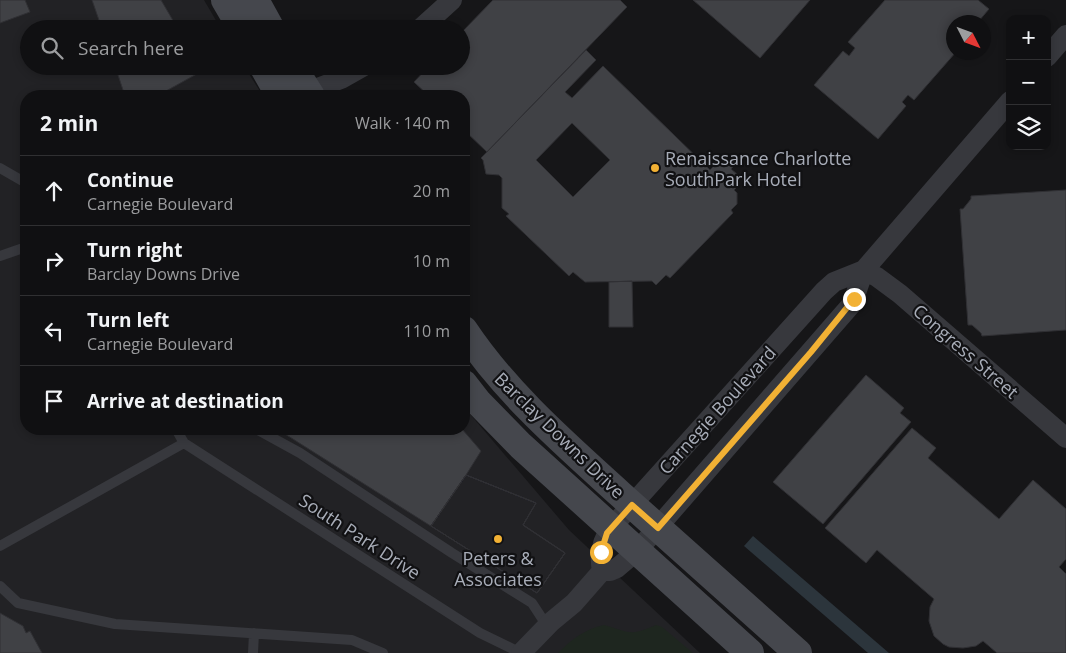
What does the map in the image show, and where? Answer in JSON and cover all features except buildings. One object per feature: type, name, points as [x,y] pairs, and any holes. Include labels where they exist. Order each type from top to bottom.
[{"type":"street","points":[[225,0],[237,20]]},
{"type":"street","points":[[255,0],[266,20]]},
{"type":"street","points":[[430,20],[452,0]]},
{"type":"street","points":[[1051,52],[1066,35]]},
{"type":"street","points":[[268,75],[277,90]]},
{"type":"street","points":[[296,75],[304,90]]},
{"type":"street","points":[[317,90],[348,75]]},
{"type":"street","name":"Carnegie Boulevard","points":[[602,571],[610,571],[617,568],[637,551],[658,528],[850,305],[864,270],[1007,105]]},
{"type":"street","name":"Carnegie Boulevard","points":[[521,653],[547,626],[574,603],[602,571],[601,552],[605,538],[611,528],[828,286],[864,270]]},
{"type":"street","name":"Congress Street","points":[[864,270],[900,294],[1066,438]]},
{"type":"street","name":"Barclay Downs Drive","points":[[470,339],[478,351],[554,433],[798,653]]},
{"type":"street","name":"Barclay Downs Drive","points":[[470,392],[522,446],[750,653]]},
{"type":"lane","points":[[0,168],[20,180]]},
{"type":"lane","points":[[0,256],[20,249]]},
{"type":"lane","name":"South Park Drive","points":[[179,435],[184,443],[480,633],[521,653]]},
{"type":"lane","points":[[272,435],[288,441],[444,548],[532,603],[547,626]]},
{"type":"lane","points":[[0,546],[184,443]]},
{"type":"lane","points":[[0,586],[18,603],[115,624],[352,640],[383,653]]},
{"type":"lane","points":[[253,653],[254,633]]},
{"type":"shaded area","points":[[0,0],[204,0],[216,20],[20,20],[20,75],[250,75],[259,90],[20,90],[20,435],[470,435],[470,414],[569,530],[700,653],[0,653]]},
{"type":"shaded area","points":[[753,536],[889,653],[868,653],[744,546]]},
{"type":"shaded area","points":[[604,625],[635,632],[656,625],[662,627],[693,653],[558,653],[579,635]]},
{"type":"place","name":"Renaissance Charlotte SouthPark Hotel","points":[[655,168]]},
{"type":"place","name":"Peters & Associates","points":[[498,539]]},
{"type":"route","points":[[601,552],[607,533],[632,505],[658,528],[811,352],[854,299]]}]
